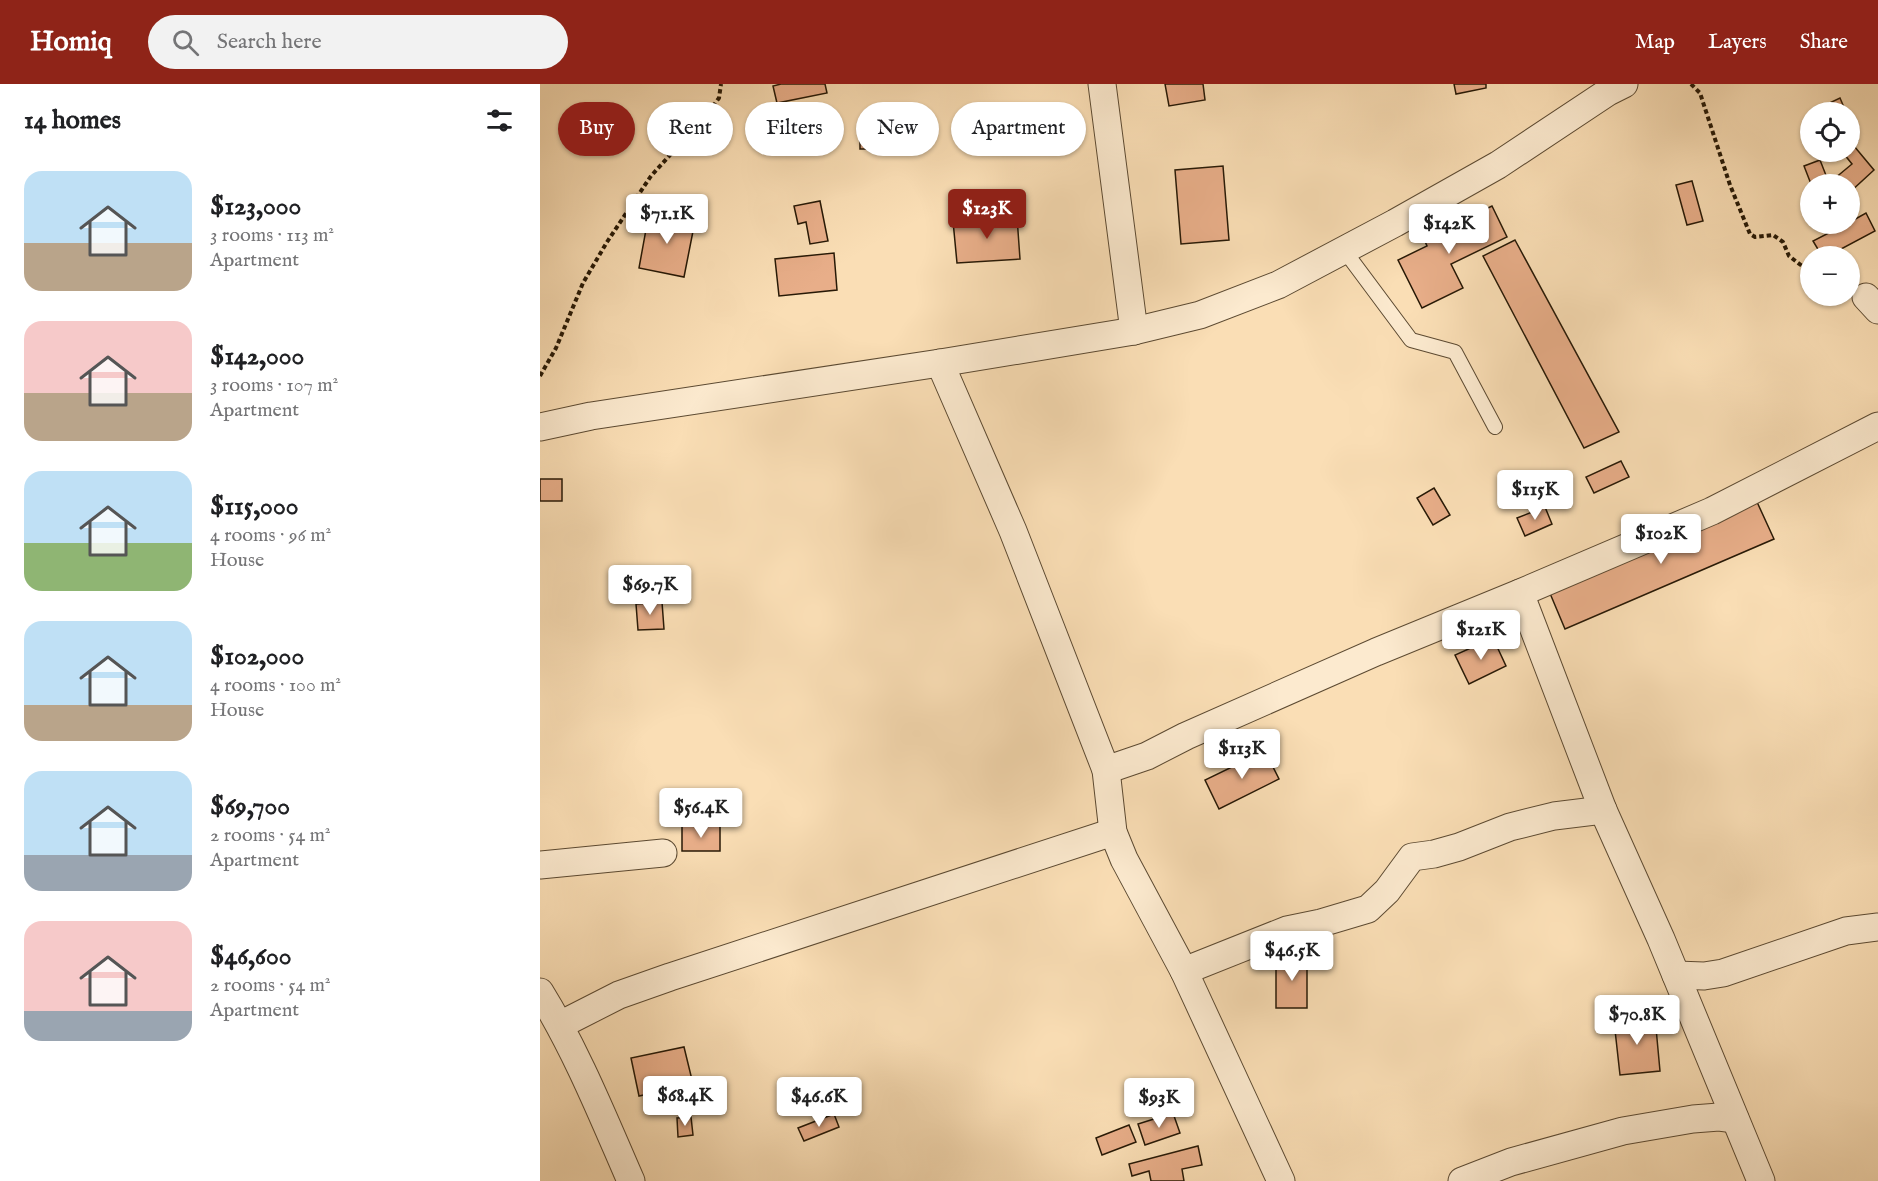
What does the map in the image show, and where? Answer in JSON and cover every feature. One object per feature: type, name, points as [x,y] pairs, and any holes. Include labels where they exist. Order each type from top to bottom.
[{"type":"street","points":[[1102,84],[1134,331]]},
{"type":"street","points":[[540,427],[591,416],[1134,331],[1200,315],[1267,289],[1344,250],[1498,165],[1613,86]]},
{"type":"street","points":[[940,363],[1013,531],[1107,770],[1113,832],[1124,858],[1184,971],[1281,1181]]},
{"type":"street","points":[[1107,770],[1147,756],[1186,735],[1376,652],[1712,511],[1878,426]]},
{"type":"street","points":[[1520,593],[1603,810],[1676,975],[1761,1181]]},
{"type":"street","points":[[1184,971],[1287,930],[1368,909],[1387,891],[1412,857],[1434,854],[1510,827],[1554,816],[1603,810]]},
{"type":"street","points":[[560,1025],[619,995],[670,977],[1113,832]]},
{"type":"street","points":[[540,866],[663,854]]},
{"type":"street","points":[[1676,975],[1704,976],[1723,973],[1846,931],[1878,927]]},
{"type":"street","points":[[540,992],[560,1025],[631,1181]]},
{"type":"street","points":[[1462,1181],[1511,1162],[1623,1131],[1693,1119],[1719,1117],[1735,1119]]},
{"type":"lane","points":[[1344,250],[1411,340],[1455,352],[1495,427]]},
{"type":"path","points":[[540,376],[556,348],[583,283],[607,242],[651,176],[719,98],[722,84]]},
{"type":"path","points":[[1691,84],[1700,93],[1730,185],[1750,234],[1755,237],[1773,235],[1783,242],[1789,256],[1800,264]]},
{"type":"building","points":[[825,84],[827,93],[777,102],[773,86]]},
{"type":"building","points":[[1165,84],[1203,84],[1205,100],[1169,106]]},
{"type":"building","points":[[1454,84],[1486,84],[1486,88],[1456,94]]},
{"type":"building","points":[[1860,153],[1874,170],[1860,183],[1860,174],[1840,174],[1852,164],[1850,162],[1860,162]]},
{"type":"building","points":[[1821,162],[1825,174],[1807,174],[1804,166]]},
{"type":"building","points":[[1223,166],[1229,240],[1181,244],[1175,170]]},
{"type":"building","points":[[1692,181],[1703,221],[1687,225],[1676,185]]},
{"type":"building","points":[[820,201],[828,241],[810,244],[806,222],[798,224],[794,206]]},
{"type":"building","points":[[1492,206],[1507,237],[1451,264],[1463,288],[1422,308],[1398,260],[1427,246],[1424,239]]},
{"type":"building","points":[[649,213],[695,221],[684,277],[639,268]]},
{"type":"building","points":[[1866,213],[1875,231],[1847,246],[1816,246],[1813,241],[1827,234],[1860,234],[1860,216]]},
{"type":"building","points":[[1017,217],[1020,259],[957,263],[953,221]]},
{"type":"building","points":[[1515,240],[1619,432],[1584,448],[1483,256]]},
{"type":"building","points":[[834,253],[837,290],[779,296],[775,259]]},
{"type":"building","points":[[1621,461],[1629,477],[1594,493],[1586,477]]},
{"type":"building","points":[[540,479],[562,479],[562,501],[540,501]]},
{"type":"building","points":[[1434,488],[1450,515],[1433,525],[1417,498]]},
{"type":"building","points":[[1757,502],[1774,539],[1565,629],[1549,591]]},
{"type":"building","points":[[1545,507],[1552,524],[1525,536],[1517,518]]},
{"type":"building","points":[[662,602],[664,629],[638,630],[636,604]]},
{"type":"building","points":[[1493,638],[1506,666],[1469,684],[1455,655]]},
{"type":"building","points":[[1265,751],[1279,779],[1219,809],[1205,780]]},
{"type":"building","points":[[682,826],[720,826],[720,851],[682,851]]},
{"type":"building","points":[[1276,957],[1307,957],[1307,1008],[1276,1008]]},
{"type":"building","points":[[1655,1017],[1660,1071],[1620,1075],[1614,1021]]},
{"type":"building","points":[[684,1047],[693,1084],[639,1096],[631,1058]]},
{"type":"building","points":[[1173,1113],[1180,1133],[1145,1145],[1138,1124]]},
{"type":"building","points":[[834,1114],[839,1127],[804,1141],[798,1128]]},
{"type":"building","points":[[691,1117],[693,1135],[678,1137],[677,1118]]},
{"type":"building","points":[[1129,1125],[1136,1142],[1102,1155],[1096,1138]]},
{"type":"building","points":[[1198,1146],[1202,1165],[1182,1169],[1184,1181],[1151,1181],[1149,1171],[1132,1176],[1129,1164]]}]
